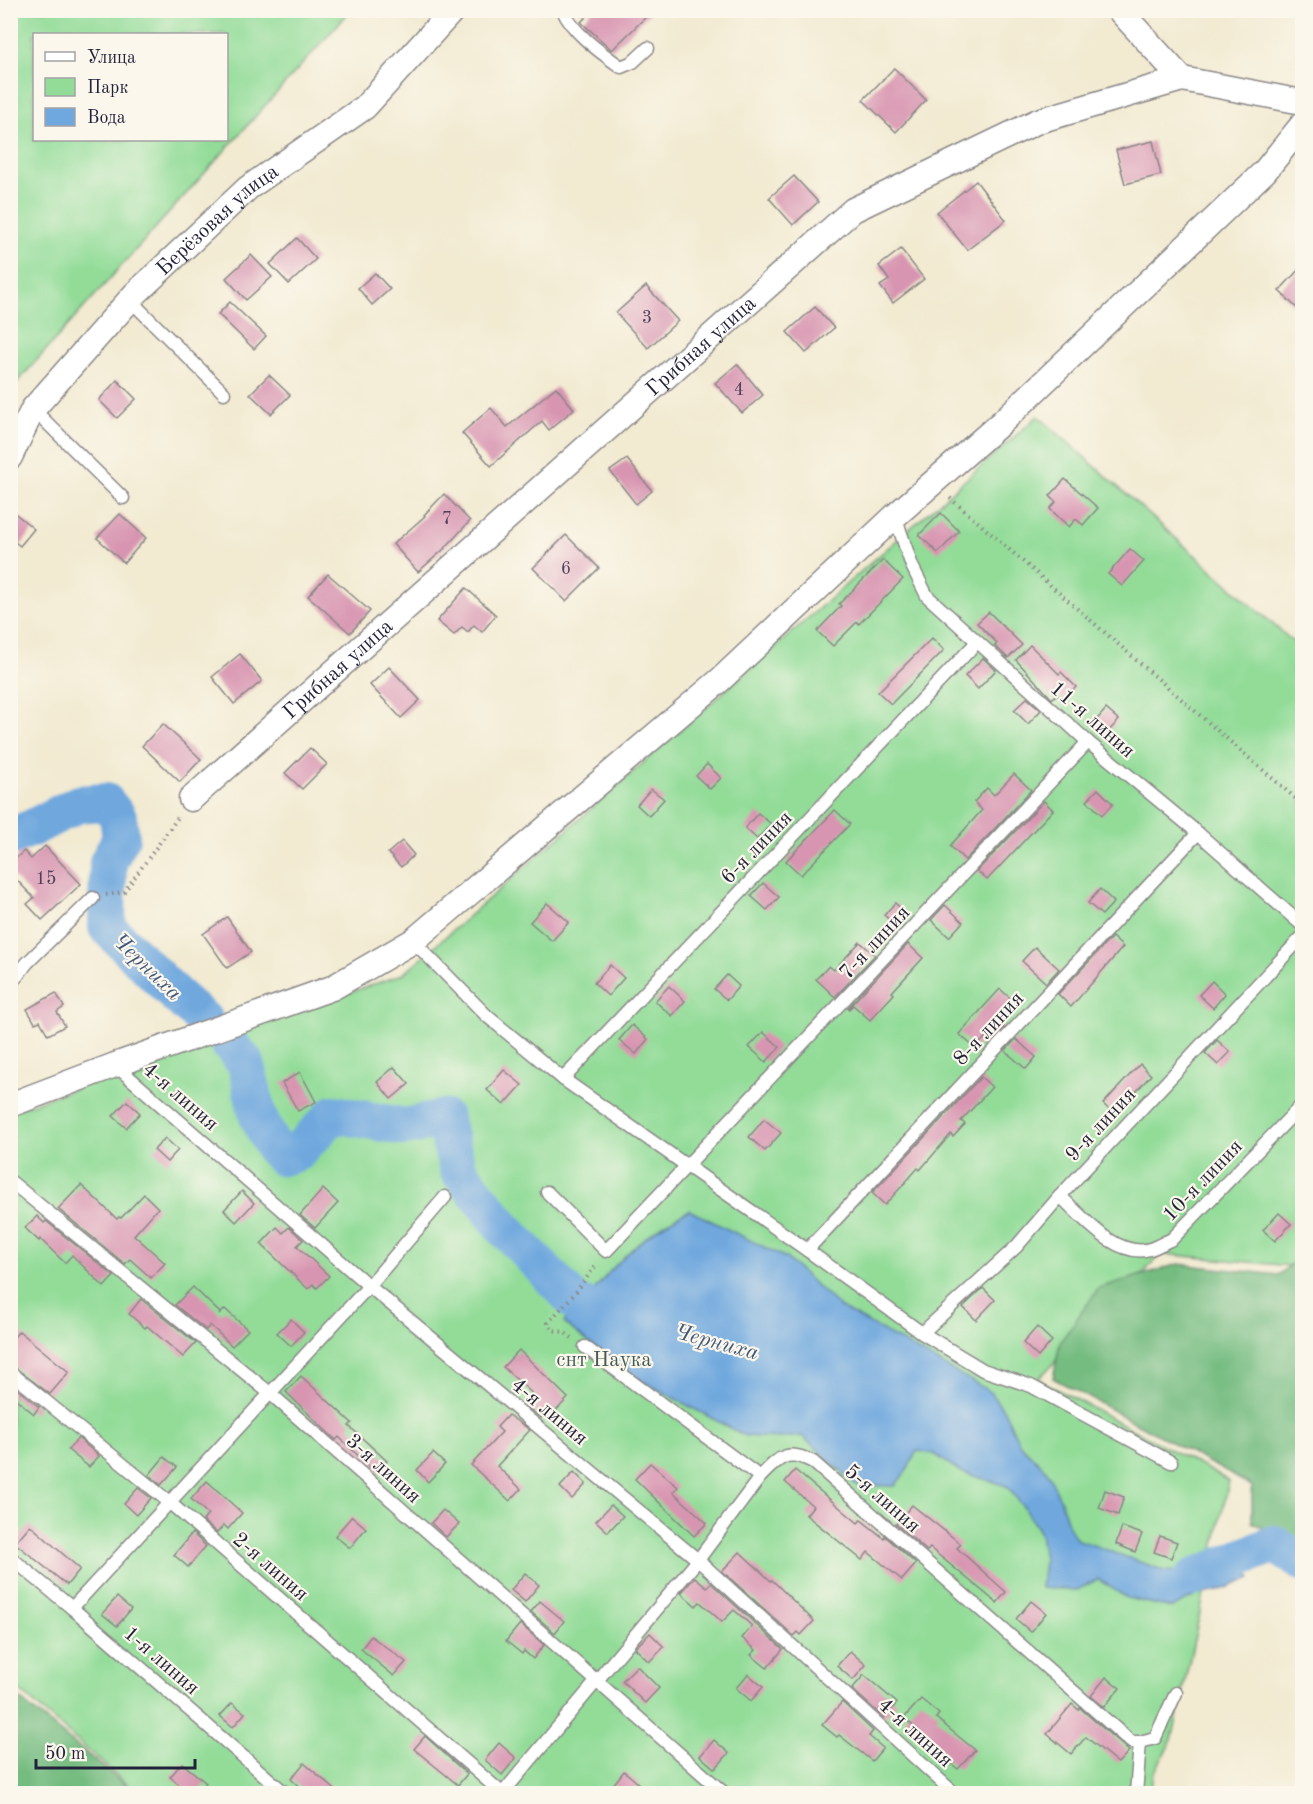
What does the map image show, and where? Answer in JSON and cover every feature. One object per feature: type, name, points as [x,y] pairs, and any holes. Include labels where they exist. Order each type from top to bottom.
[{"type":"street","name":"Берёзовая улица","points":[[10,457],[33,409],[130,300],[248,188],[365,107],[453,10]]},
{"type":"street","points":[[1119,10],[1182,79]]},
{"type":"street","name":"Грибная улица","points":[[191,799],[853,210],[1038,122],[1182,79],[1302,102]]},
{"type":"street","points":[[10,1105],[332,988],[413,941],[719,681],[895,516],[1002,422],[1265,171],[1302,124]]},
{"type":"lane","points":[[563,10],[566,18],[595,47],[621,67],[633,62],[648,48]]},
{"type":"lane","points":[[130,300],[224,393]]},
{"type":"lane","points":[[33,409],[123,498]]},
{"type":"lane","name":"11-я линия","points":[[895,516],[912,566],[927,596],[1088,742],[1198,833],[1302,925]]},
{"type":"lane","name":"6-я линия","points":[[563,1079],[977,642]]},
{"type":"lane","name":"7-я линия","points":[[606,1251],[685,1166],[720,1134],[1088,742]]},
{"type":"lane","name":"8-я линия","points":[[807,1250],[1198,833]]},
{"type":"lane","points":[[10,985],[27,963],[93,898]]},
{"type":"lane","name":"9-я линия","points":[[922,1333],[1016,1246],[1302,937]]},
{"type":"lane","points":[[413,941],[487,1016],[563,1079],[922,1333],[983,1370],[1031,1386],[1171,1462]]},
{"type":"lane","name":"4-я линия","points":[[116,1065],[369,1286],[698,1560],[954,1794]]},
{"type":"lane","name":"10-я линия","points":[[1060,1196],[1108,1240],[1127,1249],[1138,1251],[1150,1249],[1172,1239],[1302,1105]]},
{"type":"lane","name":"3-я линия","points":[[10,1180],[271,1394],[725,1794]]},
{"type":"lane","points":[[547,1192],[606,1251]]},
{"type":"lane","points":[[72,1608],[271,1394],[446,1197]]},
{"type":"lane","points":[[502,1793],[698,1560],[760,1477],[585,1347]]},
{"type":"lane","name":"2-я линия","points":[[10,1371],[169,1502],[502,1793]]},
{"type":"lane","name":"5-я линия","points":[[760,1477],[785,1455],[802,1456],[813,1462],[1131,1742],[1140,1742]]},
{"type":"lane","name":"1-я линия","points":[[10,1557],[286,1794]]},
{"type":"lane","points":[[1136,1794],[1140,1742],[1155,1738],[1176,1693]]},
{"type":"path","points":[[933,483],[1302,804]]},
{"type":"path","points":[[124,892],[191,799]]},
{"type":"path","points":[[585,1347],[564,1332],[552,1330],[548,1323],[576,1293],[606,1251]]},
{"type":"green space","points":[[10,11],[350,11],[11,389]]},
{"type":"green space","name":"снт Наука","points":[[1038,416],[1302,650],[1302,1267],[1162,1254],[1038,1379],[1229,1481],[1172,1740],[1154,1772],[1150,1793],[137,1793],[11,1683],[11,1111],[403,974]]},
{"type":"green space","points":[[1302,1255],[1302,1550],[1252,1522],[1252,1486],[1053,1378],[1060,1342],[1099,1288],[1178,1264],[1278,1275]]},
{"type":"green space","points":[[11,1692],[135,1793],[11,1793]]},
{"type":"water","points":[[689,1210],[786,1258],[841,1308],[988,1390],[1004,1410],[1019,1443],[1047,1471],[1076,1539],[1165,1571],[1182,1572],[1241,1558],[1251,1578],[1219,1591],[1197,1595],[1172,1608],[1127,1598],[1098,1579],[1077,1590],[1041,1588],[1044,1560],[1040,1533],[1007,1486],[961,1472],[934,1454],[917,1451],[895,1486],[856,1485],[802,1436],[780,1438],[745,1436],[629,1374],[564,1323],[572,1310],[636,1246],[662,1226]]},
{"type":"building","points":[[593,10],[653,10],[612,50],[581,22]]},
{"type":"building","points":[[894,68],[926,100],[896,132],[863,100]]},
{"type":"building","points":[[1153,141],[1161,175],[1125,184],[1116,150]]},
{"type":"building","points":[[794,176],[818,202],[793,225],[769,198]]},
{"type":"building","points":[[976,181],[1006,220],[967,250],[937,212]]},
{"type":"building","points":[[297,238],[316,259],[289,284],[270,264]]},
{"type":"building","points":[[901,249],[924,279],[893,303],[880,286],[889,280],[879,266]]},
{"type":"building","points":[[251,255],[272,277],[246,300],[226,278]]},
{"type":"building","points":[[1302,266],[1302,313],[1279,291]]},
{"type":"building","points":[[375,273],[390,289],[372,305],[358,288]]},
{"type":"building","points":[[646,286],[678,321],[648,348],[616,313]]},
{"type":"building","points":[[230,302],[266,336],[254,349],[218,314]]},
{"type":"building","points":[[815,307],[834,328],[806,353],[787,332]]},
{"type":"building","points":[[737,364],[763,395],[742,413],[715,383]]},
{"type":"building","points":[[269,375],[290,395],[271,414],[250,394]]},
{"type":"building","points":[[117,380],[136,399],[117,418],[99,400]]},
{"type":"building","points":[[556,387],[574,409],[549,430],[542,421],[491,466],[462,433],[491,408],[507,427]]},
{"type":"building","points":[[627,459],[652,491],[636,504],[610,471]]},
{"type":"building","points":[[1065,479],[1098,508],[1083,525],[1076,519],[1069,527],[1050,509],[1056,502],[1050,496]]},
{"type":"building","points":[[444,494],[470,521],[418,572],[393,544],[425,516]]},
{"type":"building","points":[[10,509],[34,529],[20,546],[10,538]]},
{"type":"building","points":[[941,513],[959,531],[938,553],[919,535]]},
{"type":"building","points":[[120,514],[146,538],[124,563],[97,538]]},
{"type":"building","points":[[566,535],[599,568],[566,601],[533,568]]},
{"type":"building","points":[[1130,549],[1144,561],[1122,586],[1108,574]]},
{"type":"building","points":[[883,560],[903,579],[859,624],[857,622],[833,646],[817,631],[841,606],[839,604]]},
{"type":"building","points":[[328,574],[370,611],[350,633],[308,596]]},
{"type":"building","points":[[466,588],[496,615],[482,632],[474,625],[468,632],[462,627],[454,635],[437,621]]},
{"type":"building","points":[[989,612],[1022,645],[1008,658],[977,623]]},
{"type":"building","points":[[932,638],[944,650],[891,704],[878,692]]},
{"type":"building","points":[[1030,645],[1059,674],[1061,672],[1076,687],[1063,700],[1057,694],[1052,699],[1016,660]]},
{"type":"building","points":[[240,654],[262,681],[234,704],[212,677]]},
{"type":"building","points":[[983,658],[996,670],[978,689],[965,676]]},
{"type":"building","points":[[389,667],[420,700],[401,718],[370,685]]},
{"type":"building","points":[[1027,698],[1041,710],[1028,724],[1014,710]]},
{"type":"building","points":[[1106,709],[1119,720],[1106,734],[1094,723]]},
{"type":"building","points":[[163,724],[201,759],[180,782],[142,746]]},
{"type":"building","points":[[310,748],[327,764],[302,789],[285,773]]},
{"type":"building","points":[[707,764],[721,778],[710,789],[696,776]]},
{"type":"building","points":[[1014,774],[1031,790],[965,860],[950,846],[982,810],[974,802],[987,788],[994,795]]},
{"type":"building","points":[[651,789],[664,799],[649,816],[637,805]]},
{"type":"building","points":[[1098,789],[1113,804],[1102,815],[1087,801]]},
{"type":"building","points":[[1044,801],[1053,810],[987,880],[977,871]]},
{"type":"building","points":[[835,810],[850,824],[801,875],[786,861]]},
{"type":"building","points":[[758,813],[771,824],[757,839],[745,828]]},
{"type":"building","points":[[402,841],[414,855],[401,867],[388,853]]},
{"type":"building","points":[[45,846],[81,884],[42,920],[27,904],[34,898],[10,873],[10,863],[24,851],[31,859]]},
{"type":"building","points":[[763,883],[779,897],[767,910],[751,896]]},
{"type":"building","points":[[1100,889],[1114,902],[1102,915],[1088,903]]},
{"type":"building","points":[[547,903],[569,922],[552,941],[530,922]]},
{"type":"building","points":[[895,903],[907,914],[896,926],[884,915]]},
{"type":"building","points":[[945,905],[963,922],[949,937],[931,920]]},
{"type":"building","points":[[227,917],[251,952],[227,968],[203,934]]},
{"type":"building","points":[[1112,937],[1123,947],[1071,1007],[1058,994]]},
{"type":"building","points":[[860,942],[875,955],[835,997],[816,979],[829,966],[834,970]]},
{"type":"building","points":[[908,944],[923,958],[892,992],[894,994],[870,1020],[853,1005],[849,1009],[848,1008]]},
{"type":"building","points":[[1035,947],[1059,969],[1046,983],[1022,961]]},
{"type":"building","points":[[610,965],[624,978],[608,996],[594,983]]},
{"type":"building","points":[[727,975],[739,986],[727,1000],[714,989]]},
{"type":"building","points":[[1212,981],[1225,994],[1213,1008],[1199,995]]},
{"type":"building","points":[[669,986],[685,1001],[672,1016],[655,1001]]},
{"type":"building","points":[[1000,989],[1017,1004],[999,1023],[1004,1028],[993,1040],[988,1035],[975,1048],[959,1034]]},
{"type":"building","points":[[56,993],[64,1007],[57,1012],[65,1026],[48,1035],[40,1021],[35,1023],[27,1009]]},
{"type":"building","points":[[632,1025],[648,1039],[636,1054],[619,1040]]},
{"type":"building","points":[[763,1032],[780,1047],[766,1062],[749,1047]]},
{"type":"building","points":[[1016,1039],[1036,1057],[1026,1069],[1005,1051]]},
{"type":"building","points":[[1217,1040],[1230,1052],[1218,1065],[1205,1053]]},
{"type":"building","points":[[1140,1064],[1151,1075],[1115,1115],[1103,1104]]},
{"type":"building","points":[[394,1067],[409,1084],[391,1099],[377,1082]]},
{"type":"building","points":[[504,1070],[522,1085],[504,1105],[487,1090]]},
{"type":"building","points":[[300,1072],[316,1102],[298,1111],[282,1083]]},
{"type":"building","points":[[981,1077],[992,1087],[961,1121],[965,1124],[953,1137],[951,1134],[920,1170],[918,1168],[885,1205],[872,1193]]},
{"type":"building","points":[[127,1101],[140,1113],[126,1128],[113,1116]]},
{"type":"building","points":[[764,1119],[781,1133],[765,1151],[749,1137]]},
{"type":"building","points":[[165,1138],[178,1150],[167,1162],[154,1150]]},
{"type":"building","points":[[81,1185],[117,1219],[121,1218],[144,1194],[158,1208],[134,1235],[165,1263],[151,1278],[130,1259],[125,1264],[58,1209]]},
{"type":"building","points":[[323,1189],[338,1203],[315,1228],[300,1215]]},
{"type":"building","points":[[242,1191],[254,1203],[236,1222],[224,1210]]},
{"type":"building","points":[[1279,1213],[1291,1224],[1275,1241],[1263,1230]]},
{"type":"building","points":[[37,1216],[114,1276],[104,1287],[72,1255],[65,1263],[25,1228]]},
{"type":"building","points":[[277,1227],[283,1233],[289,1227],[303,1240],[297,1246],[329,1276],[317,1288],[313,1284],[308,1289],[261,1244]]},
{"type":"building","points":[[193,1287],[220,1313],[219,1315],[225,1309],[248,1330],[232,1346],[210,1325],[206,1330],[175,1305]]},
{"type":"building","points":[[983,1288],[995,1300],[976,1320],[963,1307]]},
{"type":"building","points":[[141,1299],[196,1343],[183,1357],[147,1326],[145,1328],[129,1314]]},
{"type":"building","points":[[291,1319],[304,1332],[291,1346],[277,1333]]},
{"type":"building","points":[[1037,1327],[1052,1341],[1038,1357],[1023,1343]]},
{"type":"building","points":[[19,1331],[69,1372],[50,1394],[10,1364],[10,1342]]},
{"type":"building","points":[[519,1350],[568,1398],[553,1414],[549,1410],[541,1418],[527,1407],[536,1397],[503,1367]]},
{"type":"building","points":[[301,1376],[352,1423],[349,1426],[387,1461],[376,1473],[339,1437],[336,1440],[286,1392]]},
{"type":"building","points":[[10,1383],[39,1407],[34,1414],[10,1394]]},
{"type":"building","points":[[508,1415],[530,1430],[497,1466],[521,1489],[510,1501],[471,1465],[502,1432],[497,1427]]},
{"type":"building","points":[[78,1438],[99,1456],[89,1467],[68,1450]]},
{"type":"building","points":[[433,1453],[445,1464],[428,1482],[417,1470]]},
{"type":"building","points":[[164,1457],[177,1467],[161,1485],[149,1475]]},
{"type":"building","points":[[650,1463],[678,1487],[673,1492],[707,1523],[694,1536],[635,1479]]},
{"type":"building","points":[[795,1470],[858,1523],[861,1520],[884,1538],[885,1536],[916,1564],[902,1580],[868,1552],[862,1560],[806,1515],[813,1506],[785,1482]]},
{"type":"building","points":[[574,1472],[586,1484],[572,1499],[560,1487]]},
{"type":"building","points":[[207,1481],[242,1513],[228,1529],[224,1525],[217,1533],[203,1521],[208,1514],[191,1499]]},
{"type":"building","points":[[138,1488],[151,1498],[136,1515],[124,1504]]},
{"type":"building","points":[[1105,1490],[1124,1497],[1118,1515],[1099,1508]]},
{"type":"building","points":[[611,1505],[623,1516],[608,1532],[596,1521]]},
{"type":"building","points":[[912,1505],[961,1544],[957,1548],[1006,1592],[997,1603],[930,1548],[927,1551],[896,1524]]},
{"type":"building","points":[[443,1510],[459,1524],[446,1537],[431,1523]]},
{"type":"building","points":[[352,1516],[366,1528],[350,1548],[335,1536]]},
{"type":"building","points":[[30,1525],[80,1569],[67,1585],[15,1543]]},
{"type":"building","points":[[1122,1527],[1142,1534],[1135,1552],[1116,1544]]},
{"type":"building","points":[[192,1533],[206,1546],[188,1567],[174,1555]]},
{"type":"building","points":[[1160,1536],[1177,1542],[1171,1558],[1154,1552]]},
{"type":"building","points":[[740,1552],[814,1621],[801,1635],[798,1632],[794,1636],[722,1571]]},
{"type":"building","points":[[525,1573],[539,1585],[525,1602],[511,1590]]},
{"type":"building","points":[[695,1577],[707,1587],[711,1583],[783,1649],[767,1668],[751,1655],[756,1650],[742,1638],[752,1626],[734,1610],[722,1622],[700,1602],[696,1606],[681,1593]]},
{"type":"building","points":[[117,1597],[131,1609],[117,1626],[102,1614]]},
{"type":"building","points":[[540,1601],[564,1621],[555,1633],[531,1612]]},
{"type":"building","points":[[1031,1601],[1046,1613],[1031,1632],[1016,1619]]},
{"type":"building","points":[[520,1624],[544,1645],[533,1659],[524,1651],[522,1654],[506,1641]]},
{"type":"building","points":[[650,1633],[664,1647],[649,1662],[635,1648]]},
{"type":"building","points":[[371,1636],[406,1662],[394,1676],[361,1649]]},
{"type":"building","points":[[850,1651],[866,1665],[853,1680],[837,1666]]},
{"type":"building","points":[[637,1666],[659,1688],[645,1703],[622,1681]]},
{"type":"building","points":[[748,1674],[763,1687],[751,1701],[736,1688]]},
{"type":"building","points":[[864,1675],[897,1703],[884,1718],[852,1689]]},
{"type":"building","points":[[1106,1677],[1120,1688],[1104,1707],[1091,1696]]},
{"type":"building","points":[[921,1699],[939,1714],[936,1718],[975,1750],[958,1769],[943,1757],[946,1754],[904,1718]]},
{"type":"building","points":[[842,1702],[873,1731],[869,1736],[883,1748],[872,1761],[839,1735],[837,1737],[822,1725]]},
{"type":"building","points":[[232,1703],[245,1713],[233,1727],[220,1716]]},
{"type":"building","points":[[1072,1704],[1079,1710],[1080,1708],[1129,1751],[1118,1763],[1086,1737],[1071,1754],[1047,1734]]},
{"type":"building","points":[[425,1736],[467,1774],[458,1785],[414,1749]]},
{"type":"building","points":[[714,1740],[729,1753],[715,1769],[700,1756]]},
{"type":"building","points":[[499,1743],[516,1758],[502,1775],[485,1760]]},
{"type":"building","points":[[182,1763],[206,1783],[198,1794],[190,1794],[170,1777]]},
{"type":"building","points":[[304,1763],[340,1794],[307,1794],[291,1779]]},
{"type":"building","points":[[624,1771],[639,1784],[632,1794],[623,1794],[613,1785]]},
{"type":"waterway","name":"Черниха","points":[[10,837],[78,804],[106,802],[118,817],[121,838],[108,862],[107,927],[204,1020]]},
{"type":"waterway","name":"Черниха","points":[[229,1044],[246,1063],[258,1117],[274,1149],[282,1157],[296,1153],[334,1114],[406,1127],[444,1118],[458,1170],[504,1228],[577,1304],[625,1317]]},
{"type":"waterway","name":"Черниха","points":[[1193,1578],[1274,1544],[1302,1562]]}]
